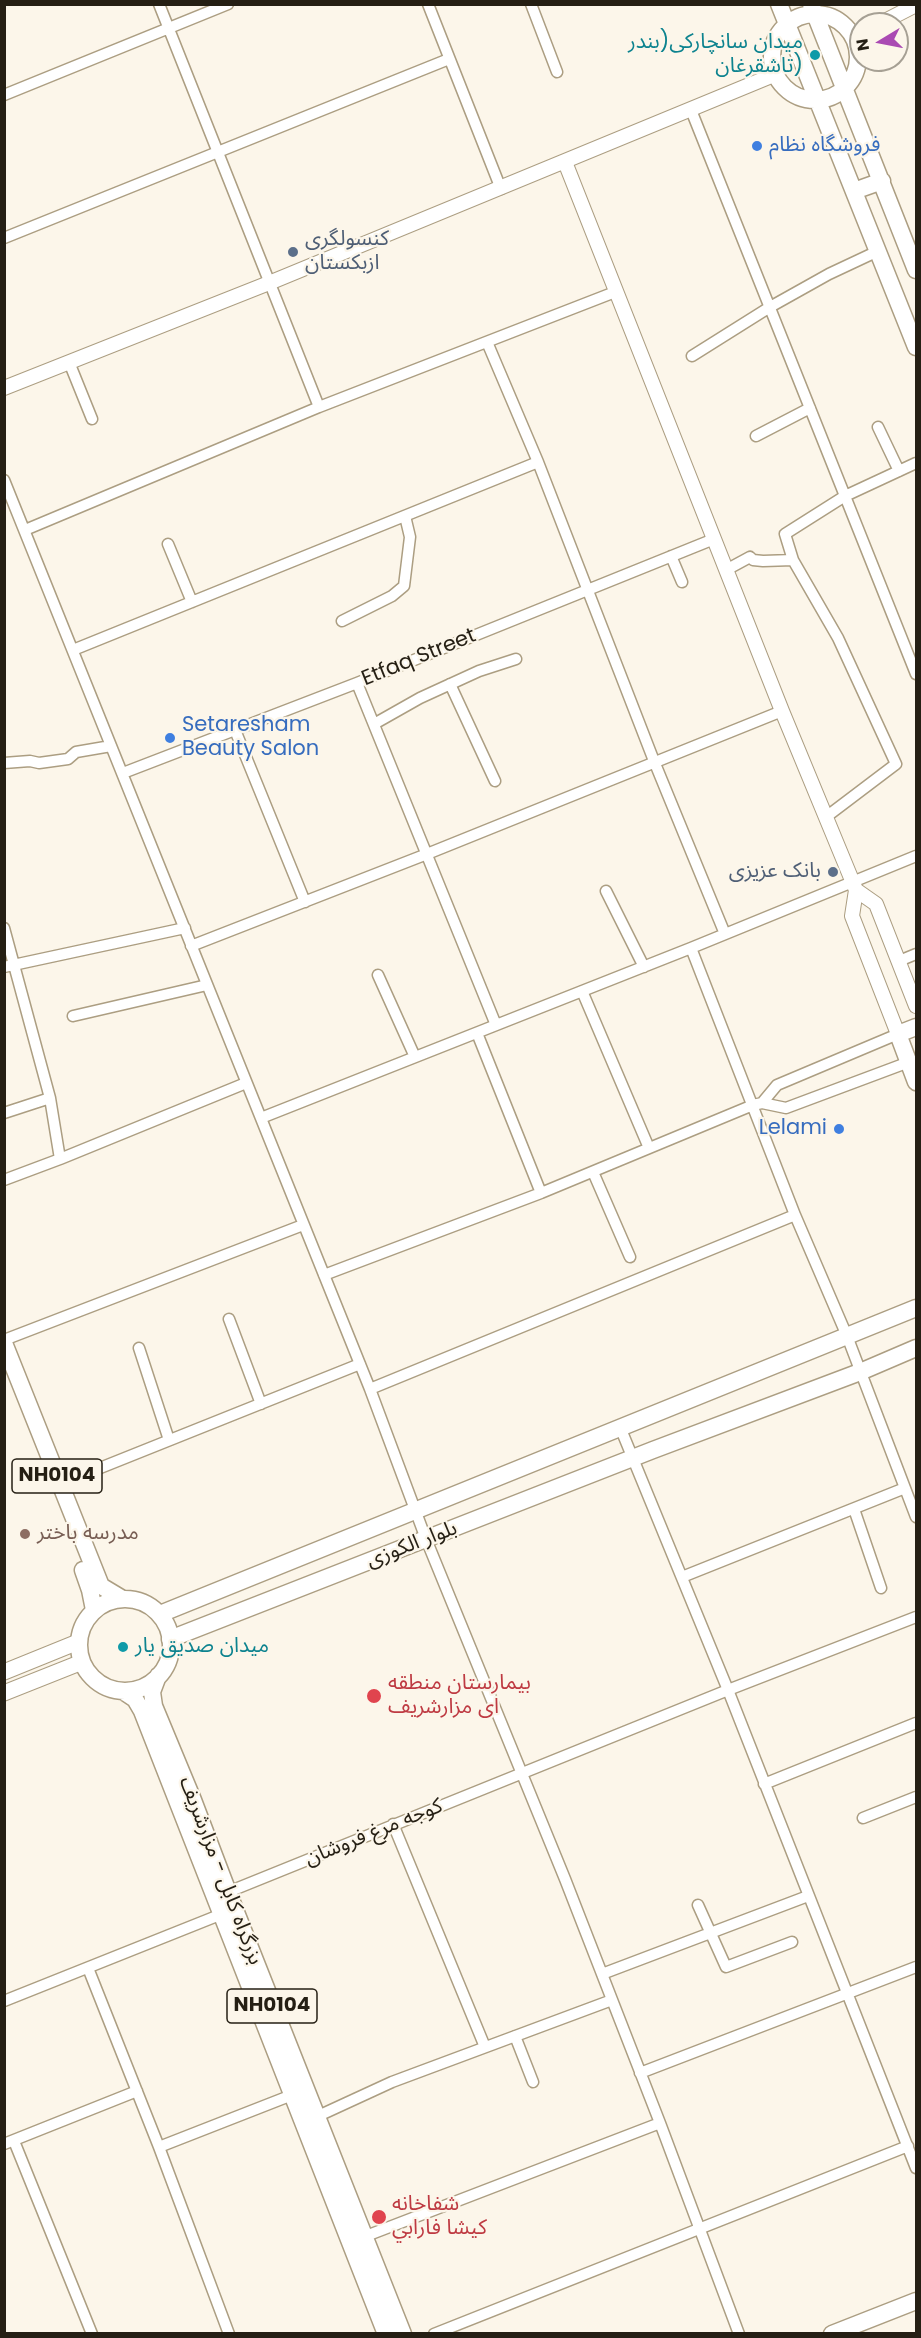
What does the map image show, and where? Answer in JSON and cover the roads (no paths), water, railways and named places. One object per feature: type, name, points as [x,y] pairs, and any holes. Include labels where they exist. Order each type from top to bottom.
[{"type":"main road","points":[[779,4],[878,251],[911,318],[916,347]]},
{"type":"main road","points":[[812,9],[787,25],[778,35],[773,47],[772,61],[783,85],[804,99],[816,100],[837,94],[845,88],[856,72]]},
{"type":"main road","points":[[812,9],[837,20],[849,29]]},
{"type":"main road","points":[[812,9],[916,270]]},
{"type":"main road","points":[[854,191],[882,182]]},
{"type":"main road","points":[[916,1027],[898,1034],[913,1061],[916,1082]]},
{"type":"main road","name":"بلوار الکوزی","points":[[160,1614],[916,1308]]},
{"type":"main road","name":"NH0104","points":[[4,1341],[101,1586],[121,1598],[146,1604],[160,1614]]},
{"type":"main road","name":"بلوار الکوزی","points":[[170,1639],[653,1450],[860,1372],[916,1348]]},
{"type":"main road","name":"NH0104","points":[[4,1374],[90,1590],[94,1610]]},
{"type":"main road","points":[[4,1672],[78,1642],[85,1621],[94,1610],[107,1602],[121,1598]]},
{"type":"main road","points":[[160,1614],[167,1626],[170,1639]]},
{"type":"main road","name":"NH0104","points":[[158,1676],[166,1665],[170,1652],[170,1639]]},
{"type":"main road","name":"NH0104","points":[[78,1642],[82,1662],[89,1674],[99,1683],[111,1689],[123,1691]]},
{"type":"main road","points":[[4,1693],[82,1662]]},
{"type":"main road","points":[[123,1691],[142,1687],[158,1676]]},
{"type":"main road","name":"بزرگراه کابل - مزارشریف","points":[[158,1676],[152,1692],[154,1706],[403,2334]]},
{"type":"main road","name":"بزرگراه کابل - مزارشریف","points":[[123,1691],[135,1700],[142,1711],[386,2334]]},
{"type":"main road","points":[[832,2334],[916,2301]]},
{"type":"street","points":[[159,4],[319,407]]},
{"type":"street","points":[[4,95],[228,4]]},
{"type":"street","points":[[428,4],[501,189]]},
{"type":"street","points":[[531,4],[557,72]]},
{"type":"street","points":[[902,12],[916,5]]},
{"type":"street","points":[[4,238],[449,59]]},
{"type":"street","points":[[4,388],[501,189],[776,74]]},
{"type":"street","points":[[691,110],[916,674]]},
{"type":"street","points":[[324,1275],[541,1193],[758,1104],[777,1085],[898,1034],[852,916],[854,886],[782,711],[565,162]]},
{"type":"street","points":[[692,356],[829,274],[878,251]]},
{"type":"street","points":[[25,530],[319,407],[615,292]]},
{"type":"street","points":[[487,342],[538,462],[654,761],[725,934]]},
{"type":"street","points":[[69,362],[92,419]]},
{"type":"street","points":[[756,436],[810,408]]},
{"type":"street","points":[[878,427],[899,471]]},
{"type":"street","points":[[73,650],[538,462]]},
{"type":"street","points":[[826,817],[896,764],[838,638],[793,560],[786,534],[845,496],[916,463]]},
{"type":"street","points":[[4,480],[360,1364],[426,1539],[602,1974],[739,2334]]},
{"type":"street","points":[[342,621],[392,596],[404,586],[410,537],[405,516]]},
{"type":"street","name":"Etfaq Street","points":[[123,773],[357,683],[714,539]]},
{"type":"street","points":[[168,544],[192,602]]},
{"type":"street","points":[[671,556],[682,582]]},
{"type":"street","points":[[726,570],[750,557],[753,560],[763,561],[793,560]]},
{"type":"street","points":[[374,724],[450,684],[479,671],[516,659]]},
{"type":"street","points":[[357,683],[496,1025]]},
{"type":"street","points":[[450,684],[495,781]]},
{"type":"street","points":[[191,946],[782,711]]},
{"type":"street","points":[[236,730],[304,902]]},
{"type":"street","points":[[4,763],[30,761],[39,763],[68,759],[76,752],[111,746]]},
{"type":"street","points":[[261,1118],[725,934],[854,886],[916,856]]},
{"type":"street","points":[[854,886],[876,904],[916,1006]]},
{"type":"street","points":[[606,891],[644,967]]},
{"type":"street","points":[[4,928],[9,966],[50,1098],[60,1159]]},
{"type":"street","points":[[9,966],[185,928]]},
{"type":"street","points":[[691,948],[758,1104],[795,1215],[847,1336],[916,1517]]},
{"type":"street","points":[[899,961],[916,954]]},
{"type":"street","points":[[378,975],[415,1057]]},
{"type":"street","points":[[74,1016],[207,985]]},
{"type":"street","points":[[582,991],[649,1148]]},
{"type":"street","points":[[477,1033],[541,1193]]},
{"type":"street","points":[[758,1104],[786,1108],[913,1061]]},
{"type":"street","points":[[4,1180],[246,1083]]},
{"type":"street","points":[[4,1113],[50,1098]]},
{"type":"street","points":[[593,1172],[630,1257]]},
{"type":"street","points":[[370,1389],[795,1215]]},
{"type":"street","points":[[4,1341],[303,1225]]},
{"type":"street","points":[[229,1319],[261,1404]]},
{"type":"street","points":[[139,1348],[169,1440]]},
{"type":"street","points":[[60,1484],[360,1364]]},
{"type":"street","points":[[620,1427],[728,1690],[916,2168]]},
{"type":"street","points":[[682,1578],[905,1488]]},
{"type":"street","points":[[854,1509],[881,1588]]},
{"type":"street","name":"كوجه مرغ فروشان","points":[[228,1893],[393,1824],[916,1617]]},
{"type":"street","points":[[764,1784],[916,1723]]},
{"type":"street","points":[[863,1818],[916,1797]]},
{"type":"street","points":[[393,1824],[485,2047]]},
{"type":"street","points":[[602,1974],[808,1896]]},
{"type":"street","points":[[698,1905],[726,1967],[792,1942]]},
{"type":"street","points":[[4,2001],[222,1914]]},
{"type":"street","points":[[640,2073],[916,1967]]},
{"type":"street","points":[[88,1968],[159,2147],[229,2334]]},
{"type":"street","points":[[316,2117],[392,2082],[612,2000]]},
{"type":"street","points":[[515,2036],[533,2082]]},
{"type":"street","points":[[92,2334],[9,2142],[136,2091]]},
{"type":"street","points":[[159,2147],[292,2095]]},
{"type":"street","points":[[366,2236],[660,2123]]},
{"type":"street","points":[[434,2334],[908,2146]]},
{"type":"place","name":"میدان سانچارکی(بندر تاشقرغان)","points":[[815,55]]},
{"type":"place","name":"فروشگاه نظام","points":[[757,146]]},
{"type":"place","name":"کنسولگری ازبکستان","points":[[293,252]]},
{"type":"place","name":"Setaresham Beauty Salon","points":[[170,738]]},
{"type":"place","name":"بانک عزیزی","points":[[833,872]]},
{"type":"place","name":"Lelami","points":[[839,1129]]},
{"type":"place","name":"مدرسه باختر","points":[[25,1534]]},
{"type":"place","name":"میدان صدیق یار","points":[[123,1647]]},
{"type":"place","name":"بیمارستان منطقه ای مزارشریف","points":[[374,1696]]},
{"type":"place","name":"شفاخانه كيشا فارابي","points":[[379,2217]]}]
